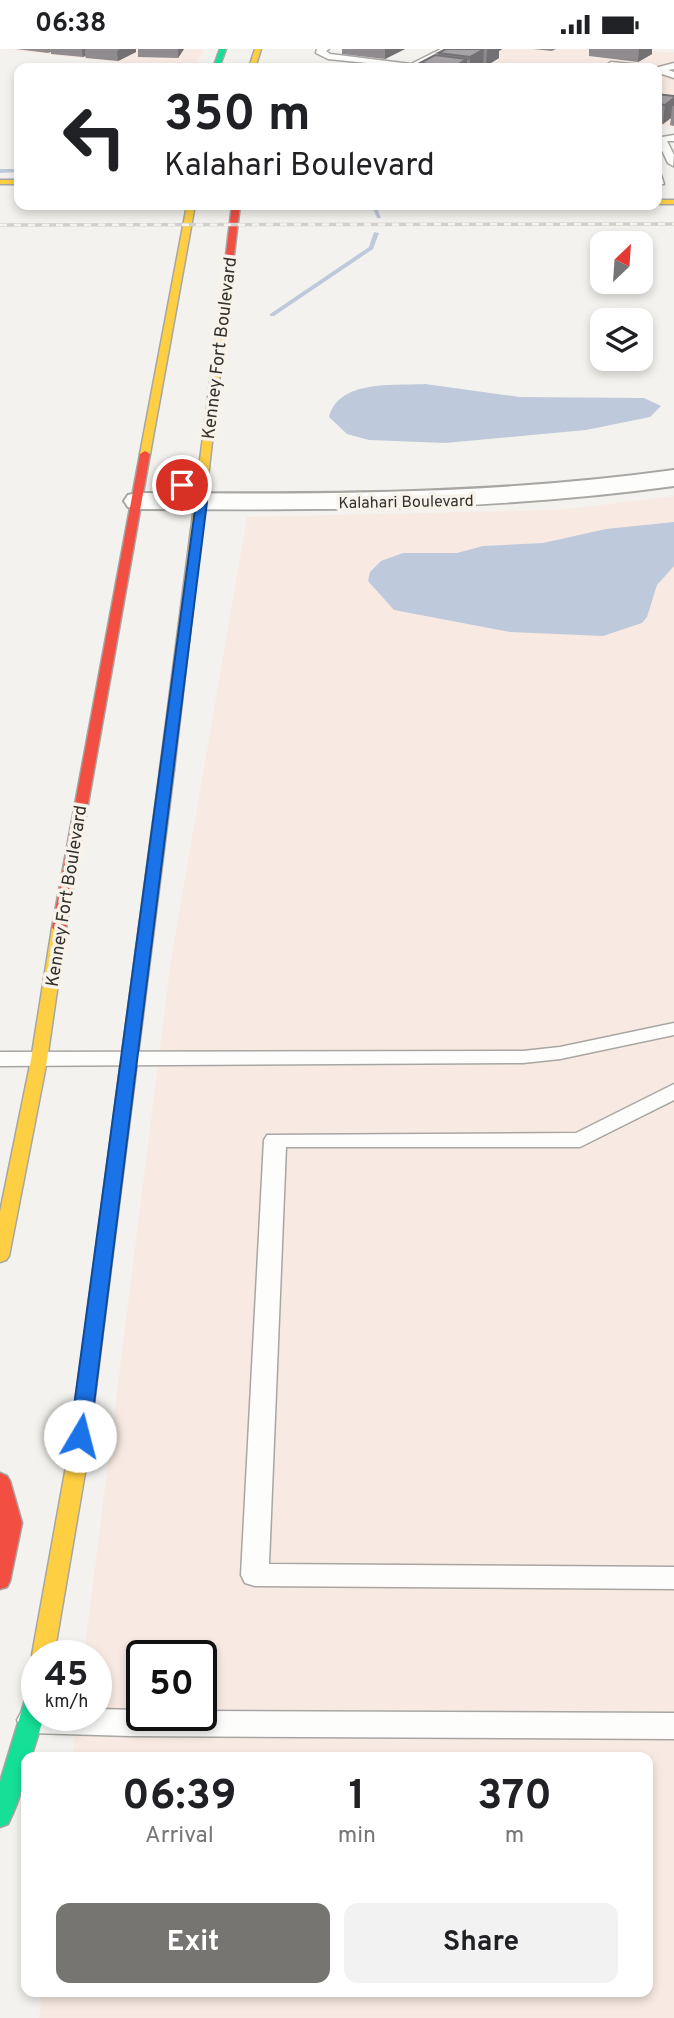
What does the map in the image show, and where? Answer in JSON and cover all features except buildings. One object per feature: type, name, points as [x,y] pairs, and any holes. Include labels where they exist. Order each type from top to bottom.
[{"type":"main road","name":"Kenney Fort Boulevard","points":[[0,1256],[40,1060],[66,884],[190,210]]},
{"type":"main road","name":"Kenney Fort Boulevard","points":[[46,1640],[77,1461],[202,493],[235,210]]},
{"type":"main road","points":[[0,1481],[12,1523],[0,1581]]},
{"type":"main road","points":[[0,1817],[22,1731]]},
{"type":"street","name":"Kalahari Boulevard","points":[[202,493],[493,480],[674,456]]},
{"type":"street","name":"Kalahari Boulevard","points":[[139,493],[461,500],[565,492],[674,478]]},
{"type":"lane","points":[[324,49],[320,51],[328,56],[381,63]]},
{"type":"lane","points":[[420,63],[448,49]]},
{"type":"lane","points":[[408,54],[431,57]]},
{"type":"lane","points":[[662,141],[674,163]]},
{"type":"lane","points":[[0,1059],[542,1056],[674,1029]]},
{"type":"lane","points":[[674,1091],[580,1140],[275,1140],[255,1575],[674,1578]]},
{"type":"lane","points":[[112,1721],[674,1726]]},
{"type":"shaded area","points":[[1,49],[203,49],[197,63],[123,63]]},
{"type":"shaded area","points":[[470,49],[635,49],[674,53],[674,127],[662,126],[662,63],[445,63]]},
{"type":"shaded area","points":[[674,496],[674,2018],[39,2018],[41,1997],[653,1997],[653,1752],[73,1752],[75,1731],[112,1731],[112,1640],[86,1640],[171,960],[247,517],[558,510]]},
{"type":"water","points":[[425,384],[520,397],[644,398],[661,406],[650,417],[586,430],[445,443],[369,440],[347,434],[329,417],[344,396],[356,390],[384,385]]},
{"type":"water","points":[[674,522],[674,566],[657,585],[647,617],[642,623],[603,636],[510,632],[394,610],[368,581],[370,572],[381,561],[403,553],[457,553],[483,546],[543,543],[606,529]]},
{"type":"waterway","points":[[0,171],[14,171]]},
{"type":"waterway","points":[[376,210],[379,217]]},
{"type":"waterway","points":[[272,315],[371,248],[376,233]]},
{"type":"railway","points":[[0,225],[674,224]]},
{"type":"traffic: fast","points":[[218,63],[223,49]]},
{"type":"traffic: fast","points":[[93,1339],[167,770]]},
{"type":"traffic: fast","points":[[21,1752],[28,1731]]},
{"type":"traffic: fast","points":[[0,1817],[21,1753]]},
{"type":"traffic: slow","points":[[254,63],[258,49]]},
{"type":"traffic: slow","points":[[0,182],[14,182]]},
{"type":"traffic: slow","points":[[662,202],[674,202]]},
{"type":"traffic: slow","points":[[145,454],[190,210]]},
{"type":"traffic: slow","points":[[167,770],[223,313]]},
{"type":"traffic: slow","points":[[0,1256],[39,1060],[59,928]]},
{"type":"traffic: slow","points":[[46,1640],[77,1461],[93,1339]]},
{"type":"traffic: jam","points":[[223,313],[235,210]]},
{"type":"traffic: jam","points":[[59,928],[145,454]]},
{"type":"traffic: jam","points":[[0,1481],[12,1523],[0,1581]]},
{"type":"route","points":[[80,1436],[203,485],[182,485]]}]
